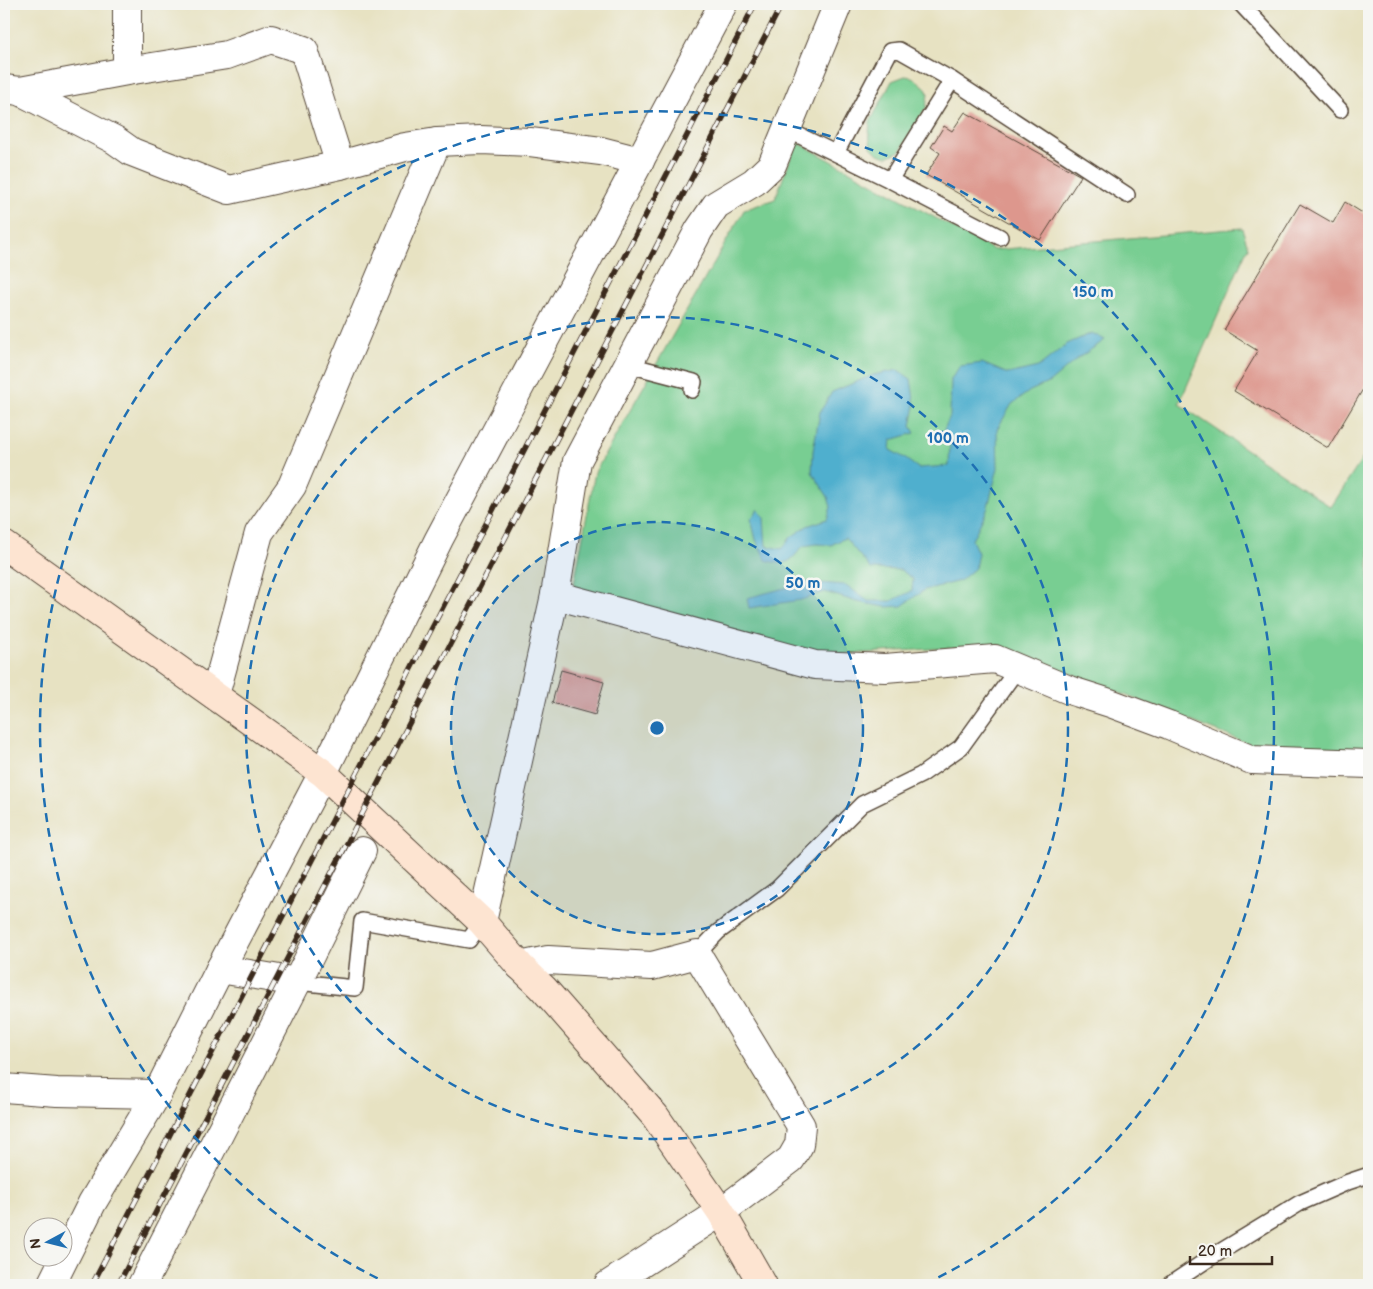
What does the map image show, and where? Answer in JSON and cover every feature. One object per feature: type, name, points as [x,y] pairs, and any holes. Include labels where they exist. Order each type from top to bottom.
[{"type":"street","points":[[127,4],[127,71]]},
{"type":"street","points":[[51,1285],[92,1203],[157,1094],[220,969],[323,774],[439,539],[723,4]]},
{"type":"street","points":[[482,922],[555,595],[578,461],[700,230],[716,205],[754,182],[772,164],[838,4]]},
{"type":"street","points":[[12,90],[227,55],[271,39],[304,50],[340,165]]},
{"type":"street","points":[[12,90],[115,140],[132,152],[229,190],[340,165],[405,147],[437,142],[482,140],[530,142],[601,150],[640,161]]},
{"type":"street","points":[[215,695],[259,532],[292,486],[437,142]]},
{"type":"street","points":[[4,545],[323,774],[482,922],[520,966],[543,988],[655,1116],[721,1212],[763,1285]]},
{"type":"street","points":[[555,595],[815,665],[885,668],[995,658],[1069,690],[1110,702],[1252,760],[1369,764]]},
{"type":"street","points":[[142,1285],[362,851]]},
{"type":"street","points":[[520,966],[548,960],[652,966],[697,954],[801,1126],[799,1145],[791,1159],[721,1212],[608,1285]]},
{"type":"street","points":[[220,969],[297,982]]},
{"type":"street","points":[[4,1088],[57,1092],[157,1094]]},
{"type":"lane","points":[[1240,4],[1340,110]]},
{"type":"lane","points":[[836,153],[890,51],[898,50],[952,80],[1127,195]]},
{"type":"lane","points":[[890,180],[952,80]]},
{"type":"lane","points":[[786,129],[1000,237]]},
{"type":"lane","points":[[629,365],[694,382],[692,390]]},
{"type":"lane","points":[[697,954],[718,932],[777,890],[862,804],[921,775],[961,747],[1018,668]]},
{"type":"lane","points":[[297,982],[355,988],[362,921],[469,940],[482,922]]},
{"type":"lane","points":[[1169,1285],[1300,1203],[1369,1174]]},
{"type":"green space","points":[[905,76],[912,77],[926,88],[928,94],[926,108],[900,151],[887,157],[878,154],[871,147],[870,122],[892,81]]},
{"type":"green space","points":[[797,142],[994,250],[1242,228],[1248,247],[1179,404],[1331,507],[1369,449],[1369,752],[1267,751],[998,645],[815,656],[573,589],[595,472],[744,210],[775,199]]},
{"type":"water","points":[[1092,333],[1105,340],[1077,359],[1050,382],[1030,391],[1012,404],[997,429],[998,468],[987,510],[972,540],[978,553],[975,568],[960,581],[924,590],[902,606],[886,607],[857,602],[825,592],[801,600],[749,608],[747,598],[808,582],[846,585],[868,601],[891,601],[912,591],[913,579],[901,570],[871,569],[845,538],[831,545],[803,546],[795,556],[784,563],[766,560],[756,540],[751,519],[758,509],[764,518],[766,546],[782,549],[791,537],[807,526],[827,519],[831,507],[828,497],[812,472],[813,451],[820,412],[832,392],[873,375],[898,370],[911,379],[915,406],[911,426],[915,433],[891,440],[890,450],[918,468],[949,466],[950,440],[943,432],[950,416],[951,379],[960,366],[982,363],[1008,374],[1038,367],[1067,344]]},
{"type":"building","points":[[965,112],[1081,176],[1040,240],[926,175],[940,153],[931,147],[944,126],[952,131]]},
{"type":"building","points":[[1345,202],[1369,217],[1369,379],[1328,448],[1234,391],[1258,351],[1224,330],[1300,204],[1333,223]]},
{"type":"building","points":[[561,670],[604,682],[595,715],[552,703]]},
{"type":"railway","points":[[92,1285],[755,4]]},
{"type":"railway","points":[[118,1285],[782,4]]}]
